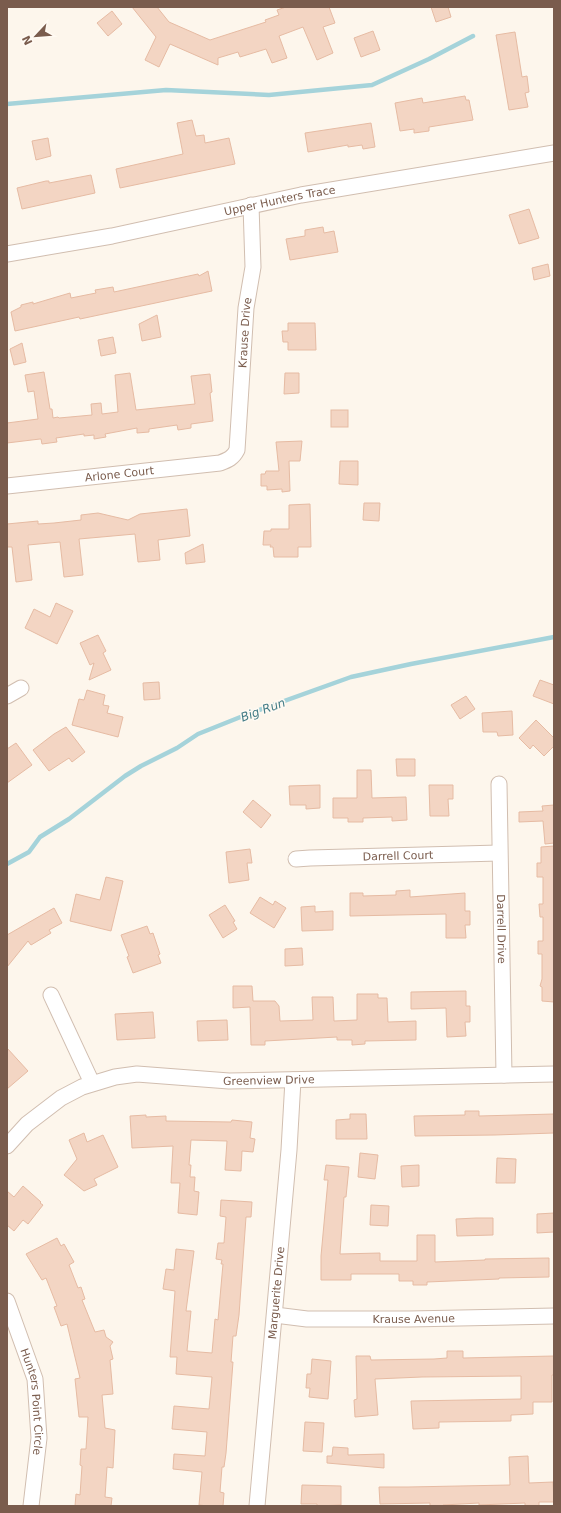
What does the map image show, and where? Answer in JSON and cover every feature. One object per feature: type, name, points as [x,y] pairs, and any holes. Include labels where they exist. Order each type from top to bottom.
[{"type":"street","name":"Upper Hunters Trace","points":[[7,254],[112,236],[336,188],[554,154]]},
{"type":"street","name":"Krause Drive","points":[[230,459],[237,450],[246,308],[253,267],[251,205]]},
{"type":"street","name":"Arlone Court","points":[[7,486],[220,463],[230,459]]},
{"type":"street","points":[[7,696],[21,688]]},
{"type":"street","name":"Darrell Drive","points":[[498,784],[504,1075]]},
{"type":"street","name":"Darrell Court","points":[[296,859],[499,853]]},
{"type":"street","points":[[51,996],[92,1083]]},
{"type":"street","name":"Greenview Drive","points":[[7,1146],[27,1124],[56,1102],[82,1087],[115,1077],[137,1074],[229,1081],[554,1074]]},
{"type":"street","name":"Marguerite Drive","points":[[257,1506],[289,1150],[293,1080]]},
{"type":"street","name":"Hunters Point Circle","points":[[7,1301],[35,1379],[39,1438],[31,1506]]},
{"type":"street","name":"Krause Avenue","points":[[275,1315],[307,1319],[409,1319],[554,1316]]},
{"type":"building","points":[[132,7],[157,7],[169,22],[210,40],[266,22],[265,20],[279,15],[277,10],[286,7],[329,7],[335,23],[323,27],[333,53],[317,60],[303,27],[279,36],[287,58],[272,63],[266,49],[240,57],[238,52],[218,58],[218,65],[170,44],[159,67],[145,60],[156,37]]},
{"type":"building","points":[[431,7],[448,7],[451,17],[436,22]]},
{"type":"building","points":[[112,11],[122,24],[108,36],[97,23]]},
{"type":"building","points":[[373,31],[380,50],[361,57],[354,38]]},
{"type":"building","points":[[515,32],[522,77],[527,76],[529,92],[525,93],[528,107],[509,110],[496,35]]},
{"type":"building","points":[[465,96],[466,100],[469,100],[473,120],[429,127],[429,131],[414,133],[414,129],[400,131],[395,103],[422,98],[423,103]]},
{"type":"building","points":[[192,120],[196,136],[204,135],[205,143],[229,138],[235,164],[120,188],[116,169],[183,154],[177,123]]},
{"type":"building","points":[[371,123],[375,147],[363,149],[362,145],[348,147],[348,145],[308,152],[305,133]]},
{"type":"building","points":[[48,138],[51,156],[36,160],[32,141]]},
{"type":"building","points":[[91,175],[95,193],[22,209],[17,188],[46,181],[49,181],[49,183]]},
{"type":"building","points":[[529,209],[539,238],[519,244],[509,215]]},
{"type":"building","points":[[323,227],[324,233],[334,231],[338,252],[290,260],[286,239],[305,236],[305,230]]},
{"type":"building","points":[[548,264],[550,276],[534,280],[532,268]]},
{"type":"building","points":[[208,271],[212,291],[15,331],[11,312],[21,307],[21,305],[33,302],[33,304],[70,293],[71,298],[96,293],[95,290],[113,287],[114,292],[198,274],[199,276]]},
{"type":"building","points":[[157,315],[161,337],[142,341],[139,324]]},
{"type":"building","points":[[288,323],[315,323],[316,350],[288,350],[288,342],[283,342],[282,331],[288,331]]},
{"type":"building","points":[[113,337],[116,353],[101,356],[98,340]]},
{"type":"building","points":[[22,343],[26,362],[14,365],[10,349]]},
{"type":"building","points":[[44,372],[50,409],[52,409],[53,418],[92,415],[91,404],[101,403],[102,414],[118,412],[115,375],[130,373],[136,410],[195,404],[191,376],[210,374],[212,392],[210,393],[213,421],[191,424],[191,428],[178,430],[177,425],[149,429],[149,432],[137,433],[137,428],[105,434],[106,437],[94,439],[94,435],[84,436],[84,434],[56,438],[57,442],[42,444],[41,439],[7,443],[7,423],[38,419],[34,391],[28,392],[25,375]]},
{"type":"building","points":[[285,373],[299,373],[299,393],[284,394]]},
{"type":"building","points":[[331,410],[348,410],[348,427],[331,427]]},
{"type":"building","points":[[302,441],[300,461],[289,461],[290,491],[282,492],[282,489],[267,490],[267,486],[261,486],[261,474],[265,474],[266,471],[279,471],[276,442]]},
{"type":"building","points":[[340,461],[358,461],[358,485],[339,484]]},
{"type":"building","points":[[364,503],[380,503],[379,521],[363,520]]},
{"type":"building","points":[[310,504],[311,547],[298,547],[298,557],[274,557],[273,547],[270,547],[271,545],[263,545],[264,531],[271,531],[271,529],[289,529],[289,505]]},
{"type":"building","points":[[187,509],[190,536],[158,540],[160,560],[138,562],[135,534],[79,539],[83,575],[64,577],[60,542],[28,545],[32,580],[16,582],[12,547],[7,547],[7,524],[38,521],[38,524],[81,520],[81,515],[98,513],[128,520],[140,514]]},
{"type":"building","points":[[203,544],[205,562],[186,564],[185,553]]},
{"type":"building","points":[[56,603],[73,611],[57,644],[25,628],[34,609],[50,617]]},
{"type":"building","points":[[98,635],[106,651],[103,653],[111,670],[89,680],[94,663],[90,665],[80,643]]},
{"type":"building","points":[[540,680],[554,685],[554,704],[533,696]]},
{"type":"building","points":[[159,682],[160,699],[144,700],[143,683]]},
{"type":"building","points":[[87,690],[105,695],[103,705],[109,706],[107,713],[123,717],[118,737],[72,725],[79,699],[84,700]]},
{"type":"building","points":[[466,696],[475,709],[460,719],[451,705]]},
{"type":"building","points":[[512,711],[513,735],[498,736],[497,732],[483,732],[482,713]]},
{"type":"building","points":[[536,720],[554,738],[554,746],[544,756],[533,745],[530,749],[519,738]]},
{"type":"building","points":[[66,727],[85,752],[72,762],[69,758],[49,771],[33,750]]},
{"type":"building","points":[[16,743],[32,765],[7,783],[7,749]]},
{"type":"building","points":[[396,759],[415,759],[415,776],[397,776]]},
{"type":"building","points":[[357,770],[371,770],[372,798],[406,797],[407,820],[392,821],[392,817],[363,818],[363,822],[348,822],[348,818],[333,818],[333,798],[357,798]]},
{"type":"building","points":[[320,785],[320,808],[306,809],[306,805],[290,805],[289,786]]},
{"type":"building","points":[[429,785],[453,785],[453,799],[448,799],[449,816],[430,816]]},
{"type":"building","points":[[253,800],[271,815],[261,828],[243,812]]},
{"type":"building","points":[[554,805],[554,843],[545,844],[543,821],[519,822],[519,812],[543,811],[542,806]]},
{"type":"building","points":[[554,846],[554,1002],[542,1001],[542,987],[540,986],[542,979],[542,954],[538,954],[538,941],[543,941],[543,917],[540,917],[539,904],[543,904],[543,877],[537,877],[537,863],[541,863],[541,847]]},
{"type":"building","points":[[250,849],[252,863],[247,863],[249,880],[229,883],[226,852]]},
{"type":"building","points":[[106,877],[123,881],[111,931],[70,921],[76,894],[100,900]]},
{"type":"building","points":[[410,890],[410,897],[465,893],[465,911],[470,911],[470,925],[465,925],[466,938],[446,938],[446,914],[350,916],[350,893],[363,893],[363,896],[396,895],[396,891]]},
{"type":"building","points":[[260,897],[273,905],[275,901],[286,908],[274,928],[250,913]]},
{"type":"building","points":[[225,905],[235,921],[233,922],[237,929],[223,938],[209,915]]},
{"type":"building","points":[[315,906],[315,912],[333,911],[333,930],[302,931],[301,907]]},
{"type":"building","points":[[54,908],[62,923],[49,930],[51,933],[31,945],[28,941],[7,967],[7,935]]},
{"type":"building","points":[[147,926],[150,934],[153,933],[160,954],[158,955],[161,963],[133,973],[127,957],[129,956],[121,935]]},
{"type":"building","points":[[302,948],[303,965],[285,966],[285,949]]},
{"type":"building","points":[[233,986],[252,986],[253,1001],[275,1001],[279,1006],[280,1021],[313,1020],[312,997],[333,997],[334,1021],[357,1020],[357,994],[378,994],[378,998],[387,998],[388,1022],[416,1021],[416,1040],[365,1041],[365,1044],[352,1045],[352,1040],[337,1040],[337,1037],[265,1041],[265,1045],[251,1045],[250,1007],[233,1008]]},
{"type":"building","points":[[466,991],[466,1006],[470,1006],[470,1022],[465,1022],[466,1036],[447,1037],[446,1008],[411,1009],[411,992]]},
{"type":"building","points":[[153,1012],[155,1038],[117,1040],[115,1014]]},
{"type":"building","points":[[227,1020],[228,1040],[198,1041],[197,1021]]},
{"type":"building","points":[[7,1048],[28,1071],[7,1089]]},
{"type":"building","points":[[465,1111],[479,1111],[479,1116],[554,1114],[554,1133],[415,1136],[414,1116],[465,1115]]},
{"type":"building","points":[[350,1114],[366,1114],[367,1139],[336,1139],[336,1120],[350,1119]]},
{"type":"building","points":[[146,1115],[146,1117],[166,1116],[166,1121],[231,1122],[232,1120],[252,1122],[250,1138],[255,1139],[253,1152],[242,1151],[241,1171],[225,1170],[227,1141],[191,1140],[189,1165],[191,1165],[190,1177],[195,1177],[194,1191],[199,1192],[197,1215],[178,1213],[180,1183],[171,1183],[173,1146],[132,1148],[130,1116]]},
{"type":"building","points":[[84,1133],[87,1142],[103,1135],[118,1167],[94,1179],[97,1185],[84,1191],[64,1175],[77,1159],[69,1140]]},
{"type":"building","points":[[360,1153],[378,1155],[375,1179],[358,1177]]},
{"type":"building","points":[[497,1158],[516,1159],[515,1183],[496,1183]]},
{"type":"building","points":[[326,1165],[349,1167],[346,1197],[344,1197],[340,1254],[380,1253],[380,1261],[417,1261],[417,1235],[435,1235],[435,1262],[485,1259],[549,1258],[549,1277],[427,1282],[427,1285],[413,1285],[413,1281],[399,1281],[399,1274],[351,1274],[351,1280],[321,1280],[321,1256],[328,1180],[324,1180]]},
{"type":"building","points":[[419,1165],[419,1186],[402,1187],[401,1166]]},
{"type":"building","points":[[23,1186],[43,1205],[28,1224],[23,1220],[14,1231],[7,1225],[7,1191],[14,1197]]},
{"type":"building","points":[[221,1200],[252,1202],[251,1217],[246,1217],[239,1315],[236,1336],[233,1336],[231,1362],[233,1362],[226,1453],[224,1467],[222,1467],[220,1492],[224,1493],[223,1506],[208,1506],[199,1505],[202,1472],[173,1469],[174,1454],[205,1456],[207,1432],[172,1429],[174,1406],[209,1409],[212,1377],[176,1374],[177,1357],[170,1357],[175,1291],[163,1289],[166,1269],[174,1270],[176,1249],[194,1251],[186,1311],[191,1311],[187,1351],[212,1353],[215,1319],[218,1320],[223,1264],[221,1264],[222,1260],[216,1259],[218,1243],[224,1243],[226,1217],[220,1216]]},
{"type":"building","points":[[371,1205],[389,1206],[388,1226],[370,1225]]},
{"type":"building","points":[[554,1213],[554,1232],[537,1233],[537,1214]]},
{"type":"building","points":[[493,1218],[493,1235],[457,1236],[456,1219]]},
{"type":"building","points":[[57,1238],[61,1246],[64,1244],[74,1262],[69,1265],[78,1288],[81,1287],[85,1299],[82,1300],[95,1332],[104,1330],[106,1337],[113,1342],[110,1346],[113,1359],[110,1360],[113,1394],[102,1395],[105,1428],[115,1430],[113,1468],[107,1467],[105,1497],[112,1498],[111,1506],[75,1506],[76,1494],[80,1495],[82,1466],[80,1465],[81,1449],[86,1449],[88,1417],[79,1417],[75,1379],[80,1378],[67,1324],[61,1326],[54,1307],[57,1306],[46,1278],[42,1280],[26,1254]]},
{"type":"building","points":[[447,1351],[463,1351],[463,1358],[554,1356],[552,1402],[533,1402],[533,1414],[511,1415],[511,1421],[439,1422],[439,1428],[413,1429],[411,1401],[521,1399],[521,1376],[375,1379],[378,1415],[355,1417],[354,1400],[357,1399],[356,1356],[370,1356],[371,1360],[434,1359],[447,1358]]},
{"type":"building","points":[[312,1359],[331,1361],[328,1399],[309,1397],[310,1388],[306,1388],[307,1374],[311,1374]]},
{"type":"building","points":[[305,1422],[324,1423],[322,1452],[303,1451]]},
{"type":"building","points":[[333,1447],[348,1448],[348,1455],[384,1454],[384,1468],[327,1463],[327,1456],[332,1456]]},
{"type":"building","points":[[528,1456],[529,1483],[553,1482],[554,1502],[539,1502],[539,1506],[525,1506],[525,1503],[479,1505],[479,1503],[443,1506],[430,1506],[430,1503],[380,1504],[379,1487],[510,1485],[509,1457]]},
{"type":"building","points":[[302,1485],[341,1486],[341,1505],[317,1506],[317,1504],[301,1504]]},
{"type":"waterway","points":[[7,104],[166,90],[269,95],[372,85],[429,59],[473,36]]},
{"type":"waterway","name":"Big Run","points":[[7,864],[29,852],[40,837],[69,819],[125,776],[141,766],[177,748],[198,734],[248,714],[351,677],[554,637]]}]
